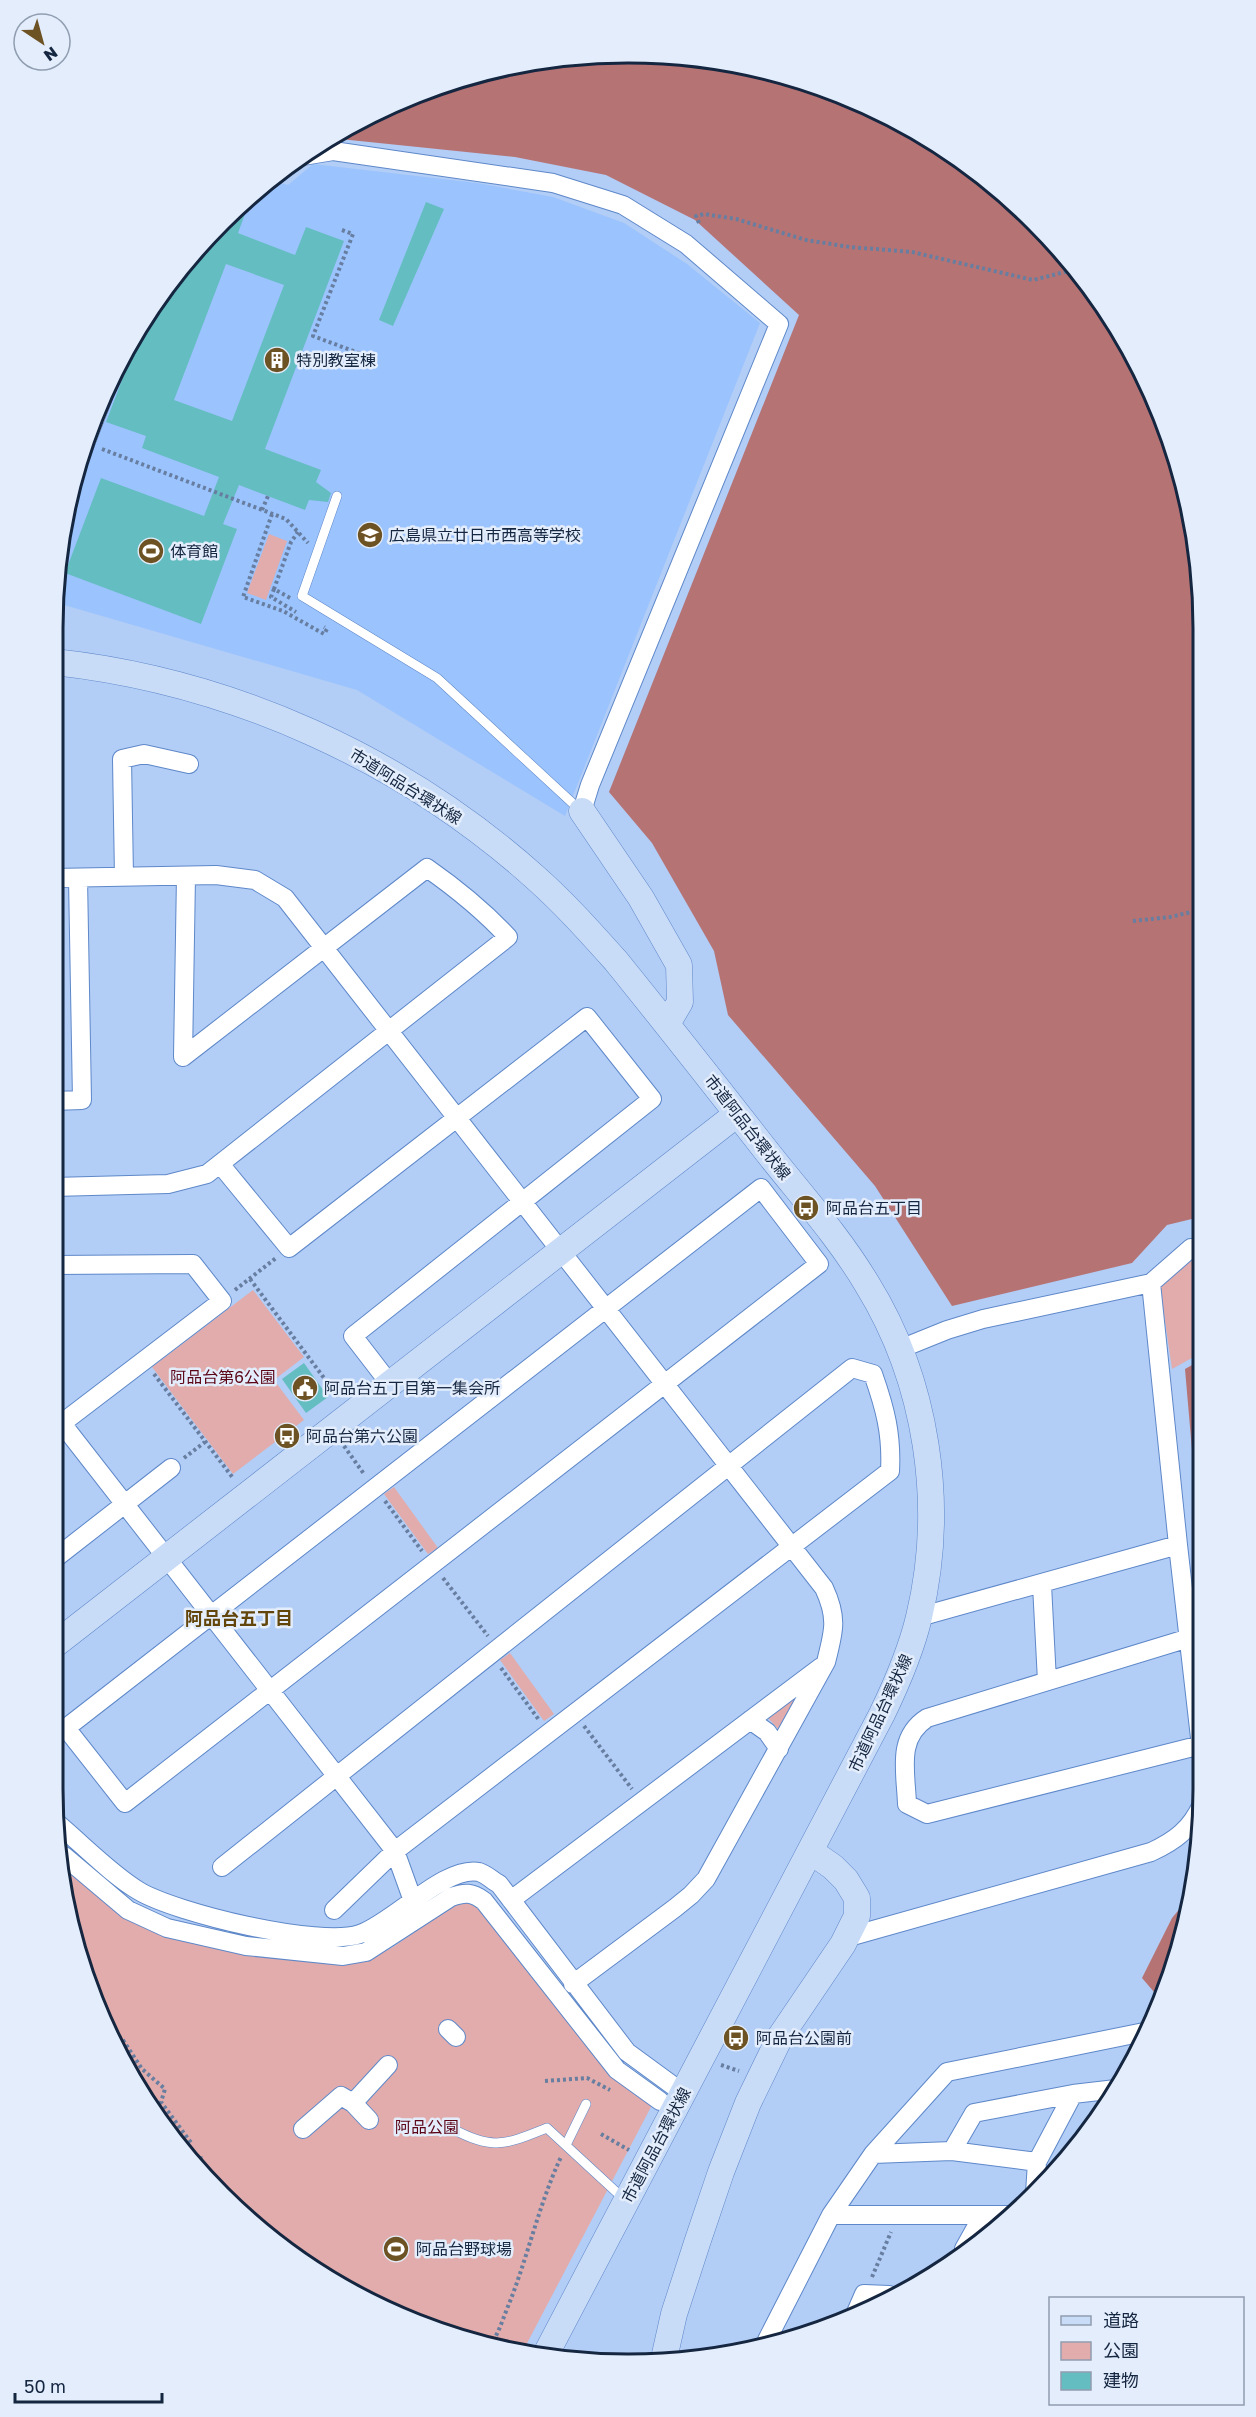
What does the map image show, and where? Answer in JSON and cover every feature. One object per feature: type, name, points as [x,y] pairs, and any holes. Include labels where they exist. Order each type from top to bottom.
[{"type":"street","points":[[322,154],[333,152],[553,183],[623,205],[686,244],[780,324],[590,785],[582,812],[641,898],[679,965],[680,1002],[667,1024]]},
{"type":"street","name":"市道阿品台環状線","points":[[63,663],[132,674],[242,705],[306,730],[398,777],[446,808],[536,879],[616,960],[855,1264],[880,1305],[900,1349],[919,1411],[930,1479],[930,1548],[919,1617],[897,1683],[810,1851],[672,2097],[627,2201],[549,2348]]},
{"type":"street","points":[[124,877],[122,759],[144,754],[189,765]]},
{"type":"street","points":[[63,1187],[168,1184],[207,1174],[508,937],[460,891],[427,868],[183,1057],[186,876]]},
{"type":"street","points":[[63,878],[216,875],[255,880],[285,898],[825,1588],[833,1608],[835,1628],[826,1662],[706,1879],[675,1908],[573,1984]]},
{"type":"street","points":[[63,1101],[82,1100],[78,878]]},
{"type":"street","points":[[220,1164],[289,1248],[587,1017],[652,1099],[353,1336],[390,1384]]},
{"type":"street","points":[[63,1638],[737,1114]]},
{"type":"street","points":[[761,1188],[819,1264],[125,1803],[66,1728],[606,1309],[761,1188]]},
{"type":"street","points":[[900,1349],[946,1330],[983,1319],[1151,1283],[1191,1248]]},
{"type":"street","points":[[63,1265],[193,1264],[222,1300],[63,1417]]},
{"type":"street","points":[[1151,1283],[1193,1673]]},
{"type":"street","points":[[222,1867],[852,1368],[873,1374],[886,1412],[891,1447],[890,1471],[395,1851],[334,1910]]},
{"type":"street","points":[[63,1430],[125,1504],[395,1851],[413,1901]]},
{"type":"street","points":[[63,1552],[171,1468]]},
{"type":"street","points":[[919,1617],[1042,1585],[1178,1545]]},
{"type":"street","points":[[1042,1585],[1047,1681]]},
{"type":"street","points":[[1189,1638],[927,1718],[917,1724],[905,1744],[907,1804],[927,1814],[1193,1753]]},
{"type":"street","points":[[511,1900],[826,1662]]},
{"type":"street","points":[[750,1720],[767,1731],[779,1749]]},
{"type":"street","points":[[845,1938],[1151,1852],[1171,1843],[1187,1830],[1192,1821]]},
{"type":"street","points":[[64,1829],[139,1891],[175,1906],[249,1926],[341,1937],[360,1934],[444,1880],[463,1873],[480,1872],[498,1884],[627,2052],[672,2097]]},
{"type":"street","points":[[665,2353],[674,2314],[697,2243],[748,2103],[780,2037],[857,1916],[857,1898],[846,1880],[833,1867],[810,1851]]},
{"type":"street","points":[[68,1859],[128,1910],[167,1928],[246,1947],[344,1956],[366,1952],[451,1897],[463,1893],[474,1893],[484,1901],[617,2070],[672,2097]]},
{"type":"street","points":[[769,2336],[831,2215],[873,2154],[947,2072],[1137,2033]]},
{"type":"street","points":[[353,2103],[388,2065]]},
{"type":"street","points":[[952,2151],[974,2113],[1073,2094],[1106,2090]]},
{"type":"street","points":[[1036,2181],[1037,2162],[1073,2094]]},
{"type":"street","points":[[303,2129],[341,2096],[353,2103],[369,2120]]},
{"type":"street","points":[[873,2154],[952,2151],[1037,2162]]},
{"type":"street","points":[[831,2215],[1000,2215]]},
{"type":"street","points":[[970,2239],[983,2215]]},
{"type":"street","points":[[860,2304],[864,2294],[880,2295]]},
{"type":"lane","points":[[337,496],[302,596],[437,678],[582,812]]},
{"type":"lane","points":[[566,2145],[586,2104]]},
{"type":"lane","points":[[453,2129],[484,2142],[506,2144],[547,2128],[627,2201]]},
{"type":"path","points":[[699,223],[696,216],[704,214],[736,219],[806,240],[850,247],[912,252],[1033,280],[1066,272]]},
{"type":"path","points":[[342,230],[352,234],[314,336],[372,358]]},
{"type":"path","points":[[93,445],[286,519],[298,532]]},
{"type":"path","points":[[262,510],[268,496]]},
{"type":"path","points":[[272,514],[243,597],[284,611],[324,634],[327,629],[271,597],[274,589]]},
{"type":"path","points":[[1133,921],[1193,912]]},
{"type":"path","points":[[222,1300],[289,1248]]},
{"type":"path","points":[[250,1279],[351,1414]]},
{"type":"path","points":[[143,1360],[246,1496]]},
{"type":"path","points":[[171,1468],[205,1442]]},
{"type":"path","points":[[398,1518],[409,1533]]},
{"type":"path","points":[[432,1564],[497,1649]]},
{"type":"path","points":[[514,1688],[528,1705]]},
{"type":"path","points":[[574,1713],[641,1802]]},
{"type":"path","points":[[120,2038],[142,2069],[165,2089],[161,2102],[192,2144]]},
{"type":"path","points":[[720,2064],[745,2074]]},
{"type":"path","points":[[545,2081],[587,2078],[615,2093]]},
{"type":"path","points":[[601,2134],[633,2152]]},
{"type":"path","points":[[494,2338],[514,2291],[543,2201],[566,2145]]},
{"type":"path","points":[[864,2294],[890,2238],[893,2215]]},
{"type":"shaded area","points":[[591,64],[665,64],[702,68],[774,82],[810,93],[878,121],[942,158],[1001,203],[1053,255],[1076,284],[1098,314],[1135,378],[1163,446],[1174,482],[1188,554],[1192,591],[1193,1219],[1167,1225],[1132,1263],[952,1306],[875,1186],[728,1015],[714,951],[652,843],[609,792],[799,315],[695,220],[606,175],[515,157],[345,140],[378,121],[446,93],[482,82],[554,68]]},
{"type":"shaded area","name":"広島県立廿日市西高等学校","points":[[313,164],[477,183],[553,197],[624,223],[687,264],[760,323],[565,816],[357,690],[64,605],[68,554],[82,482],[93,446],[121,378],[158,314],[203,255],[255,203],[280,183],[288,185]]},
{"type":"shaded area","points":[[1193,1364],[1193,1462],[1185,1369]]},
{"type":"shaded area","points":[[1180,1908],[1174,1935],[1155,1993],[1142,1978],[1172,1918]]},
{"type":"green space","points":[[269,534],[287,541],[266,600],[247,593]]},
{"type":"green space","points":[[1193,1259],[1193,1357],[1172,1369],[1160,1287]]},
{"type":"green space","name":"阿品台第6公園","points":[[253,1290],[304,1357],[274,1380],[304,1420],[233,1474],[152,1367]]},
{"type":"green space","points":[[394,1487],[438,1548],[428,1554],[384,1494]]},
{"type":"green space","points":[[510,1653],[554,1714],[544,1721],[500,1660]]},
{"type":"green space","points":[[797,1696],[779,1730],[768,1718]]},
{"type":"green space","name":"阿品公園","points":[[69,1871],[164,1936],[246,1955],[320,1962],[368,1960],[393,1947],[454,1905],[469,1902],[481,1905],[652,2105],[526,2344],[482,2335],[412,2311],[345,2278],[284,2237],[228,2189],[180,2133],[158,2103],[139,2071],[106,2005],[82,1935]]},
{"type":"building","points":[[426,202],[444,209],[393,326],[379,320]]},
{"type":"building","points":[[246,211],[238,233],[295,255],[306,227],[344,241],[265,449],[321,470],[316,482],[331,493],[328,502],[309,500],[305,510],[239,485],[223,524],[237,529],[201,624],[66,573],[101,478],[204,516],[219,477],[142,448],[146,436],[106,422],[127,367],[158,314],[203,255]],"holes":[[[226,264],[284,285],[232,421],[174,400]]]},
{"type":"building","name":"阿品台五丁目第一集会所","points":[[304,1363],[328,1397],[306,1413],[282,1379]]},
{"type":"place","name":"特別教室棟","points":[[277,360]]},
{"type":"place","name":"広島県立廿日市西高等学校","points":[[370,535]]},
{"type":"place","name":"体育館","points":[[151,551]]},
{"type":"place","name":"阿品台五丁目","points":[[806,1208]]},
{"type":"place","name":"阿品台五丁目第一集会所","points":[[305,1388]]},
{"type":"place","name":"阿品台第六公園","points":[[287,1436]]},
{"type":"place","name":"阿品台公園前","points":[[736,2038]]},
{"type":"place","name":"阿品台野球場","points":[[396,2249]]},
{"type":"district","name":"阿品台五丁目","points":[[239,1619]]}]
